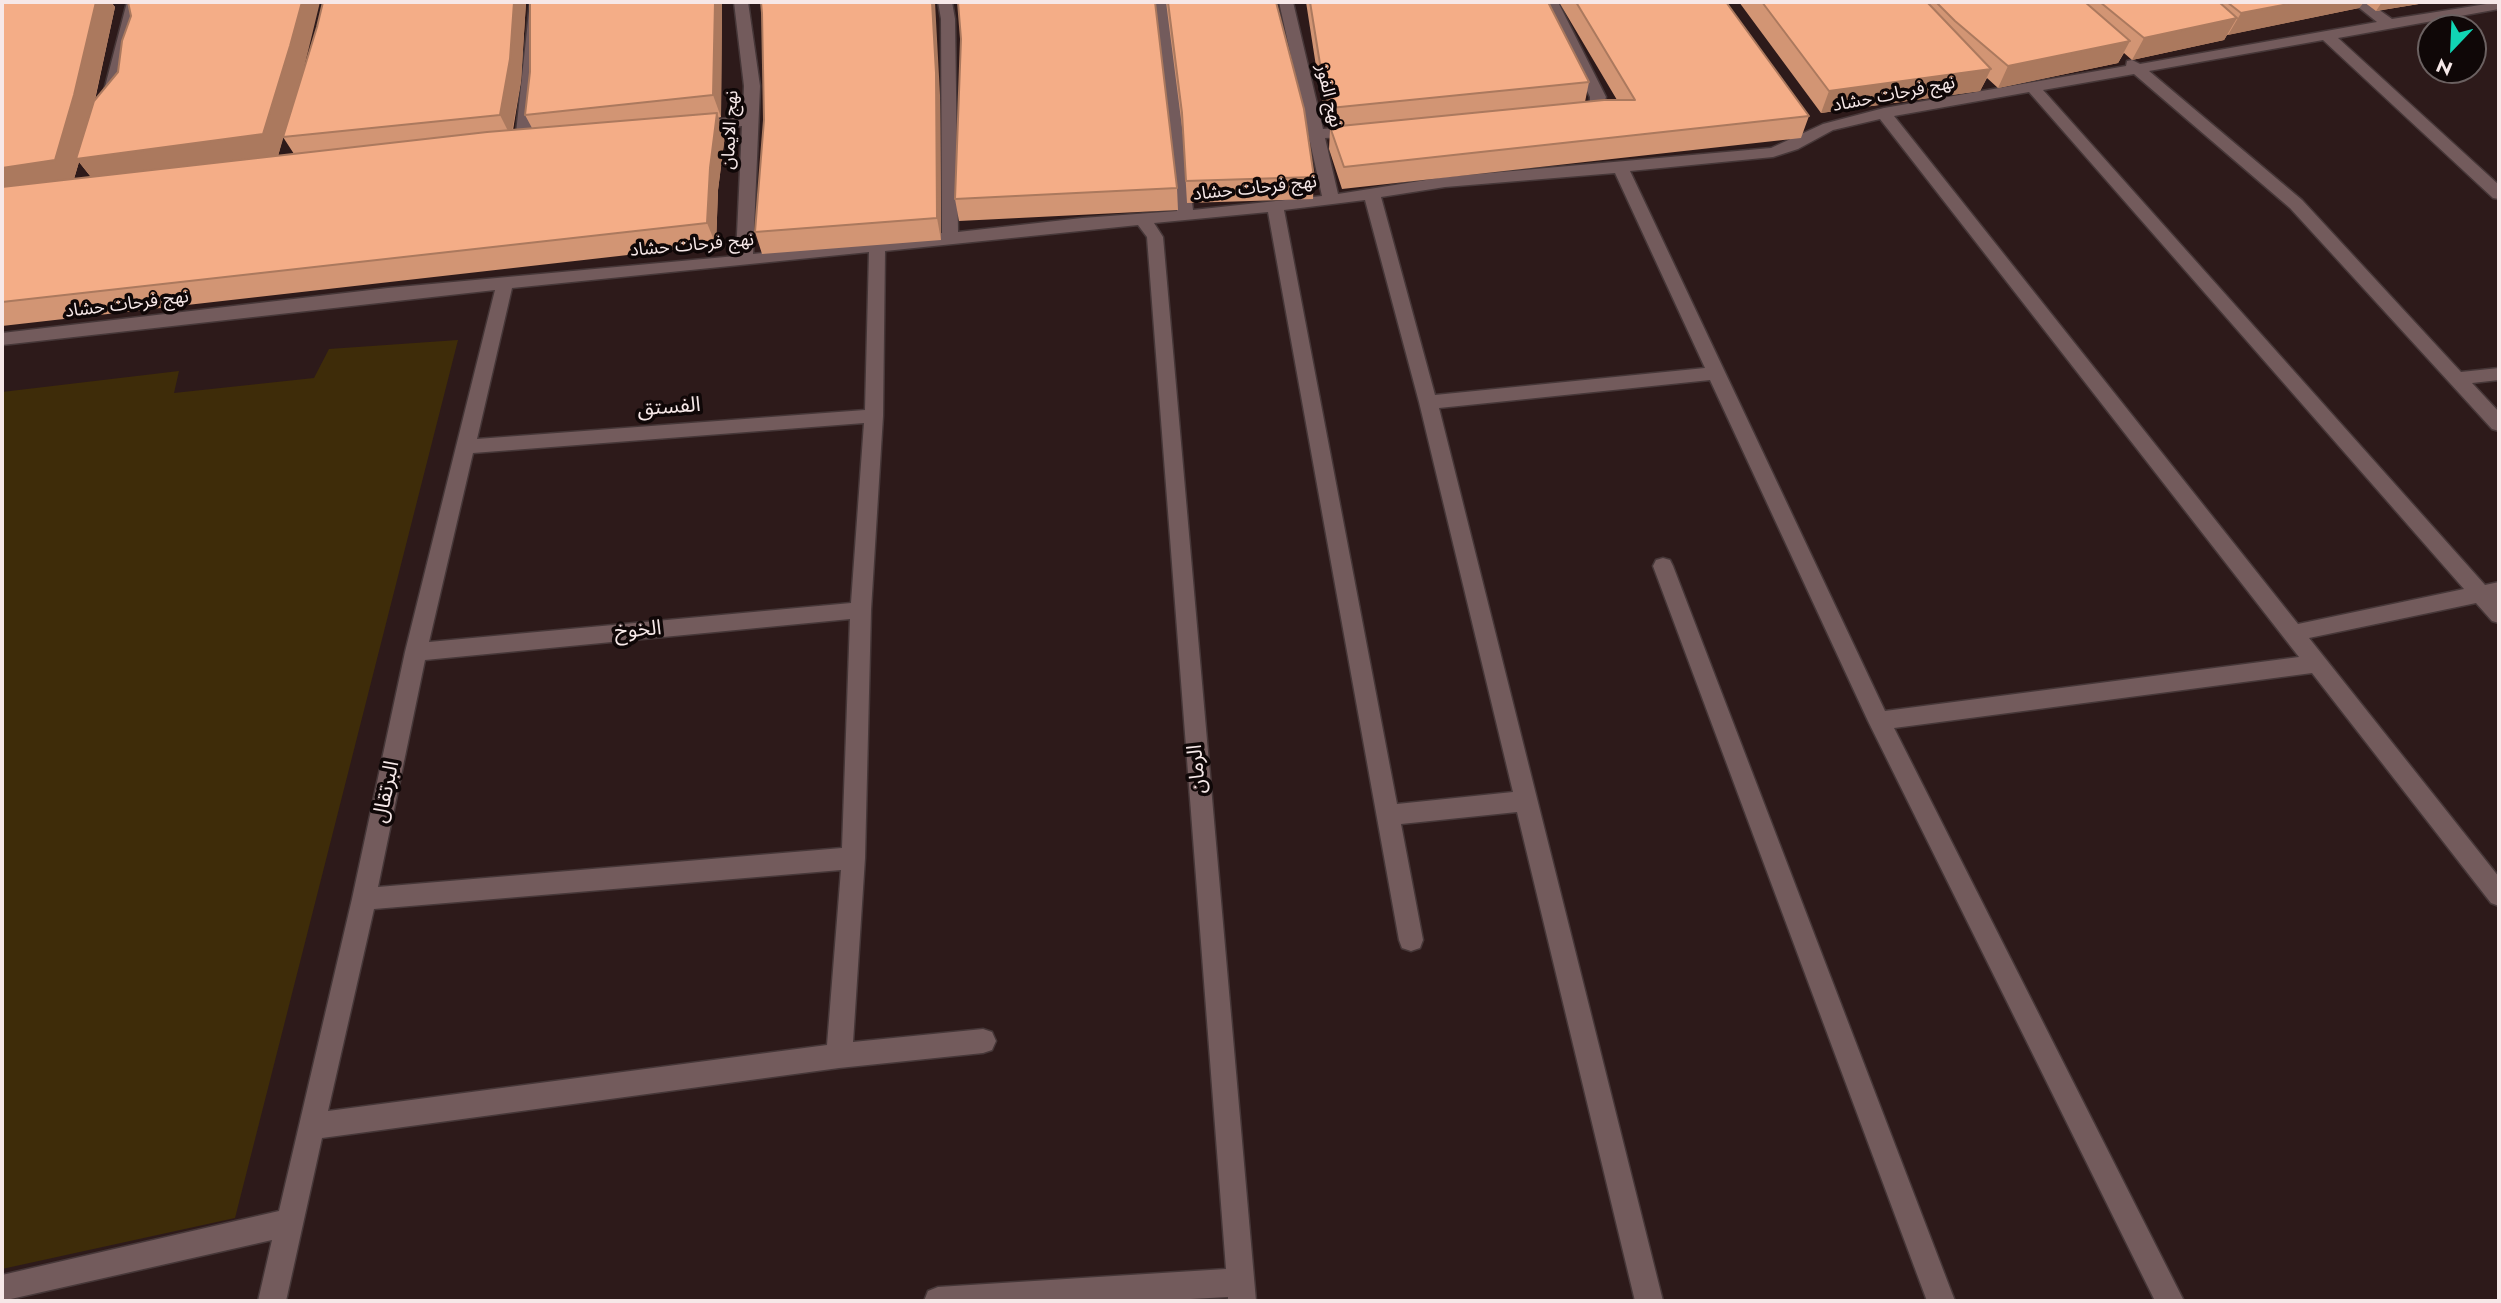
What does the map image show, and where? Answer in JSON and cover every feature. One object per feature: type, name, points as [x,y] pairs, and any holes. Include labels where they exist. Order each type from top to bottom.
[{"type":"street","points":[[106,117],[134,2]]},
{"type":"street","points":[[523,142],[537,2]]},
{"type":"street","name":"نهج الايمان","points":[[741,2],[752,86],[744,261]]},
{"type":"street","points":[[945,2],[948,19],[950,239]]},
{"type":"street","points":[[1160,2],[1186,216]]},
{"type":"street","name":"نهج الفوز","points":[[1286,2],[1331,200]]},
{"type":"street","points":[[1551,2],[1598,97],[1597,107],[1564,112]]},
{"type":"street","points":[[2359,2],[2389,23]]},
{"type":"street","name":"نهج فرحات حشاد","points":[[2,339],[320,301],[744,261],[1020,229],[1149,228],[1186,216],[1331,200],[1445,183],[1765,154],[1793,146],[1807,128],[2138,70],[2234,45],[2325,34],[2496,5]]},
{"type":"street","points":[[2325,34],[2499,194]]},
{"type":"street","points":[[2120,54],[2296,204],[2499,424]]},
{"type":"street","points":[[1978,83],[1992,96]]},
{"type":"street","points":[[2034,89],[2490,592],[2499,615]]},
{"type":"street","points":[[1884,113],[2499,895]]},
{"type":"street","points":[[670,128],[750,121]]},
{"type":"street","points":[[1317,134],[1372,130]]},
{"type":"street","points":[[1620,167],[1879,721],[2170,1301]]},
{"type":"street","points":[[1372,194],[1428,402],[1649,1301]]},
{"type":"street","points":[[1275,206],[1411,940]]},
{"type":"street","name":"الرمان","points":[[1149,228],[1241,1292]]},
{"type":"street","points":[[839,1056],[853,858],[861,610],[874,416],[877,247]]},
{"type":"street","name":"البرتقال","points":[[272,1301],[364,900],[416,652],[505,283]]},
{"type":"street","points":[[1428,402],[1715,373]]},
{"type":"street","points":[[2455,379],[2499,374]]},
{"type":"street","name":"الفستق","points":[[466,447],[874,416]]},
{"type":"street","points":[[1663,566],[1941,1301]]},
{"type":"street","points":[[2295,633],[2490,592]]},
{"type":"street","name":"الخوخ","points":[[416,652],[861,610]]},
{"type":"street","points":[[1879,721],[2319,663]]},
{"type":"street","points":[[1388,816],[1525,801]]},
{"type":"street","points":[[364,900],[853,858]]},
{"type":"street","points":[[312,1126],[839,1056],[983,1041]]},
{"type":"street","points":[[2,1289],[290,1222]]},
{"type":"street","points":[[938,1301],[1241,1292]]},
{"type":"shaded area","points":[[458,340],[235,1218],[2,1269],[2,392],[179,371],[174,393],[314,378],[329,349]]},
{"type":"building","points":[[2,2],[96,2],[55,160],[2,168]]},
{"type":"building","points":[[128,2],[302,2],[263,134],[76,159],[94,101],[118,72],[122,41],[131,16]]},
{"type":"building","points":[[323,2],[514,2],[510,59],[500,115],[283,137]]},
{"type":"building","points":[[530,2],[715,2],[713,95],[525,115],[530,72]]},
{"type":"building","points":[[761,2],[932,2],[936,73],[937,218],[755,232],[764,120]]},
{"type":"building","points":[[958,2],[1155,2],[1177,188],[955,199],[961,39]]},
{"type":"building","points":[[1168,2],[1276,2],[1304,109],[1314,177],[1186,181],[1182,113]]},
{"type":"building","points":[[1310,2],[1548,2],[1589,82],[1330,108]]},
{"type":"building","points":[[1576,2],[1726,2],[1809,116],[1344,167],[1330,127],[1604,100],[1635,100]]},
{"type":"building","points":[[1762,2],[1927,2],[1991,69],[1829,91]]},
{"type":"building","points":[[1936,2],[2085,2],[2130,41],[2008,66]]},
{"type":"building","points":[[2100,2],[2219,2],[2237,18],[2144,38]]},
{"type":"building","points":[[2227,2],[2299,2],[2241,13]]},
{"type":"building","points":[[717,113],[707,223],[2,302],[2,187],[487,132]]}]
